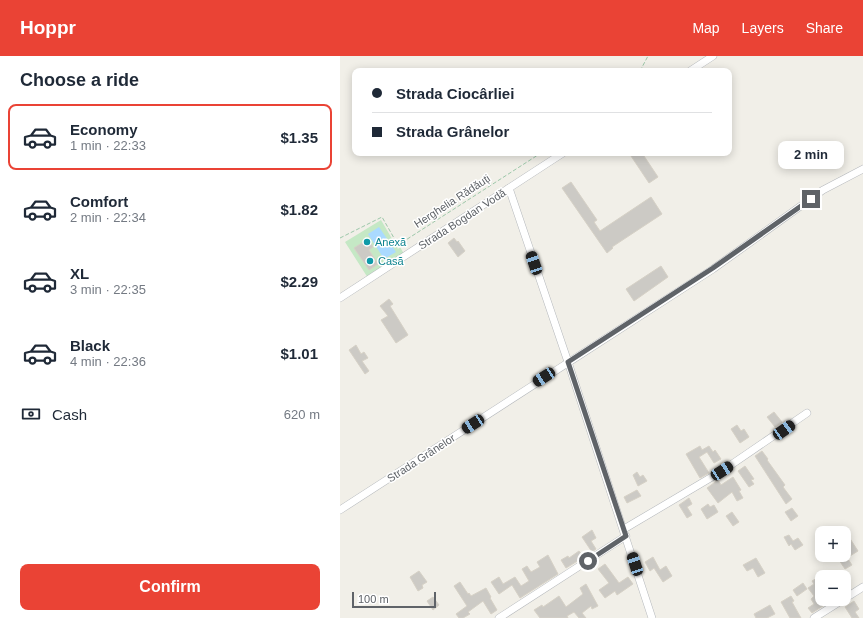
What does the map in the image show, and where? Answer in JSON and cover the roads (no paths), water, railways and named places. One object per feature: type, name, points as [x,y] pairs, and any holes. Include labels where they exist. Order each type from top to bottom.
[{"type":"street","points":[[694,68],[712,56]]},
{"type":"street","name":"Strada Bogdan Vodă","points":[[340,298],[558,156]]},
{"type":"street","name":"Strada Grânelor","points":[[340,510],[713,268],[823,190],[863,169]]},
{"type":"street","points":[[509,188],[625,533],[652,618]]},
{"type":"street","points":[[499,618],[807,413]]},
{"type":"street","points":[[814,618],[863,587]]},
{"type":"water","points":[[379,227],[396,252],[384,259],[368,234]]},
{"type":"place","name":"Anexă","points":[[367,242]]},
{"type":"place","name":"Casă","points":[[370,261]]}]
